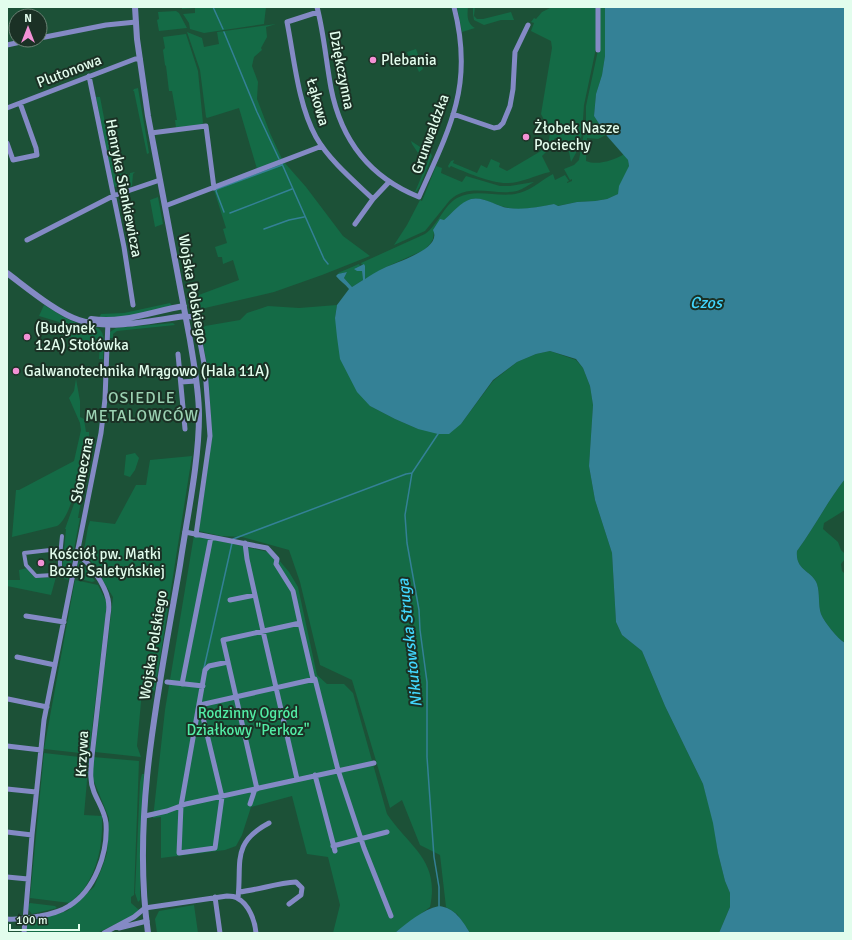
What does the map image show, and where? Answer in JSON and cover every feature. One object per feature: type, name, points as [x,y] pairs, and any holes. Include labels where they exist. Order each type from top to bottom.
[{"type":"street","name":"Wojska Polskiego","points":[[135,7],[140,59],[151,133],[186,316],[196,381],[199,414],[198,440],[185,532],[156,706],[148,775],[144,816],[143,871],[148,933]]},
{"type":"street","name":"Grunwaldzka","points":[[419,197],[457,102],[461,66],[460,41],[454,7]]},
{"type":"street","points":[[598,7],[598,50]]},
{"type":"street","name":"Łąkowa","points":[[318,10],[287,22],[302,99],[316,138],[352,179],[373,199]]},
{"type":"street","name":"Dziękczynna","points":[[318,10],[331,89],[337,113],[353,146],[364,161],[389,182],[406,192],[419,197]]},
{"type":"street","points":[[48,36],[106,25],[136,22]]},
{"type":"street","points":[[453,114],[494,128],[499,127],[503,123],[512,102],[514,90],[515,52],[528,25]]},
{"type":"street","name":"Plutonowa","points":[[7,108],[135,59],[140,59]]},
{"type":"street","name":"Henryka Sienkiewicza","points":[[89,76],[128,274],[132,305]]},
{"type":"street","points":[[7,143],[14,160],[37,155],[36,148],[20,103]]},
{"type":"street","points":[[151,133],[206,126],[214,188]]},
{"type":"street","points":[[165,206],[322,146]]},
{"type":"street","points":[[27,240],[113,196],[160,180]]},
{"type":"street","points":[[355,224],[373,199],[389,182]]},
{"type":"street","points":[[7,273],[59,310],[79,320],[108,323],[186,316],[192,317],[196,320],[208,390],[210,436],[196,534]]},
{"type":"street","points":[[108,323],[184,306]]},
{"type":"street","name":"Słoneczna","points":[[24,933],[24,919],[41,750],[47,707],[101,433],[105,399],[108,323]]},
{"type":"street","points":[[178,354],[185,429]]},
{"type":"street","points":[[181,382],[196,381]]},
{"type":"street","points":[[185,532],[267,548],[277,559],[276,564],[293,591],[313,679],[315,679],[338,770],[375,879],[391,916]]},
{"type":"street","points":[[60,556],[50,550],[24,553],[26,564],[36,576],[53,575],[60,567],[62,536]]},
{"type":"street","points":[[182,684],[211,537]]},
{"type":"street","points":[[245,543],[255,595],[297,779]]},
{"type":"street","name":"Krzywa","points":[[7,919],[24,919],[61,910],[68,907],[79,898],[90,885],[98,869],[106,838],[106,822],[104,814],[90,779],[109,601],[104,588],[94,572],[83,558],[77,554]]},
{"type":"street","points":[[230,600],[255,595]]},
{"type":"street","points":[[26,616],[64,622]]},
{"type":"street","points":[[250,804],[256,789],[223,640],[300,623]]},
{"type":"street","points":[[17,657],[55,665]]},
{"type":"street","points":[[200,705],[222,797],[215,848],[179,853],[181,806],[206,668],[228,662]]},
{"type":"street","points":[[200,705],[313,679]]},
{"type":"street","points":[[167,682],[202,686]]},
{"type":"street","points":[[8,699],[47,707]]},
{"type":"street","points":[[7,746],[41,750]]},
{"type":"street","points":[[144,816],[297,779],[374,763]]},
{"type":"street","points":[[315,775],[334,849],[361,839],[387,832]]},
{"type":"street","points":[[7,789],[36,792]]},
{"type":"street","points":[[238,898],[240,856],[245,842],[256,830],[269,823]]},
{"type":"street","points":[[7,832],[32,835]]},
{"type":"street","points":[[7,877],[28,879]]},
{"type":"street","points":[[239,892],[283,883],[296,882],[302,888],[301,895],[289,904]]},
{"type":"street","points":[[104,933],[140,913],[145,908],[228,896],[238,898],[251,915],[256,933]]},
{"type":"street","points":[[216,897],[220,933]]},
{"type":"street","points":[[110,930],[147,921]]},
{"type":"green space","points":[[182,7],[266,7],[264,24],[204,33],[190,29],[189,23],[183,14],[195,13],[195,8],[182,9]]},
{"type":"green space","points":[[457,7],[468,7],[468,19],[470,24],[475,28],[462,32]]},
{"type":"green space","points":[[473,7],[475,7],[474,16],[477,19],[483,19],[511,12],[514,20],[501,20],[484,25],[474,20]]},
{"type":"green space","points":[[552,7],[596,7],[597,43],[584,105],[582,134],[577,151],[571,162],[565,144],[555,138],[548,150],[542,156],[550,172],[513,183],[495,182],[451,166],[449,168],[448,166],[451,161],[454,160],[453,163],[477,173],[481,165],[487,168],[491,159],[500,163],[499,167],[507,171],[541,151],[549,140],[550,132],[541,114],[552,48],[551,41],[531,31],[534,23],[531,22],[542,12]]},
{"type":"green space","points":[[599,7],[605,7],[605,56],[602,75],[596,94],[594,116],[606,135],[598,139],[587,138],[586,161],[595,163],[606,162],[624,154],[628,160],[629,166],[618,194],[607,199],[595,201],[577,202],[557,206],[554,204],[524,209],[505,207],[475,198],[471,199],[442,220],[434,232],[433,239],[430,244],[424,250],[384,268],[365,279],[363,264],[362,265],[361,263],[425,234],[434,226],[448,205],[457,198],[464,195],[478,193],[508,195],[520,193],[530,189],[553,174],[555,180],[565,175],[569,181],[567,183],[572,181],[564,169],[574,165],[579,160],[586,121],[586,106],[600,41]]},
{"type":"green space","points":[[176,11],[179,13],[187,28],[159,31],[157,20],[159,19],[158,12]]},
{"type":"green space","points":[[276,24],[266,27],[267,37],[261,48],[262,50],[254,57],[252,66],[258,82],[257,99],[282,159],[257,169],[239,108],[207,118],[206,117],[200,70],[187,32],[202,38],[204,47],[219,44],[217,32]]},
{"type":"green space","points":[[186,34],[198,71],[203,123],[201,125],[176,128],[175,120],[177,120],[172,91],[169,91],[163,50],[165,48],[163,37]]},
{"type":"green space","points":[[416,49],[423,69],[419,72],[416,65],[412,66],[407,52]]},
{"type":"green space","points":[[138,88],[149,153],[147,154],[133,91],[134,89]]},
{"type":"green space","points":[[96,97],[100,97],[115,175],[127,173],[127,175],[130,175],[130,173],[135,172],[133,174],[132,186],[121,189],[113,186]]},
{"type":"green space","points":[[411,141],[432,156],[420,186],[416,192],[428,161],[427,157],[422,155],[423,153],[418,153]]},
{"type":"green space","points":[[284,162],[306,187],[343,236],[370,256],[274,292],[192,311],[189,308],[188,299],[239,280],[233,260],[223,264],[222,257],[218,257],[215,247],[227,243],[223,229],[226,228],[214,190]]},
{"type":"green space","points":[[436,166],[442,168],[441,173],[462,182],[466,176],[500,186],[534,182],[517,191],[473,191],[457,195],[450,200],[425,231],[394,245],[407,225],[420,200],[422,201]]},
{"type":"green space","points":[[158,197],[163,224],[155,227],[150,200]]},
{"type":"green space","points":[[359,264],[360,266],[356,268],[358,271],[362,271],[363,280],[352,287],[344,278],[347,272],[338,273]]},
{"type":"green space","points":[[170,303],[172,306],[123,318],[99,318],[101,314],[124,313]]},
{"type":"green space","points":[[44,305],[62,316],[80,324],[99,329],[103,334],[103,359],[99,359],[100,344],[80,341],[74,347],[59,322],[39,316]]},
{"type":"green space","points":[[337,305],[335,318],[370,406],[418,429],[461,424],[493,381],[517,362],[536,354],[550,351],[576,360],[583,368],[590,386],[593,405],[589,466],[595,500],[612,553],[616,622],[622,635],[642,651],[665,706],[703,784],[714,823],[718,853],[725,881],[730,893],[730,907],[719,933],[470,933],[457,914],[446,907],[440,855],[420,845],[402,800],[390,808],[352,680],[320,665],[300,582],[289,550],[242,537],[221,536],[199,531],[212,435],[208,371],[201,331],[205,326],[240,320],[247,313],[268,306],[299,308]]},
{"type":"green space","points":[[173,323],[175,325],[117,331],[113,334],[113,338],[110,338],[110,332],[116,328]]},
{"type":"green space","points":[[76,379],[80,401],[80,417],[84,419],[86,432],[89,432],[89,438],[86,442],[72,501],[62,521],[57,526],[12,537],[16,490],[19,490],[74,461],[81,430],[80,423],[69,398],[74,391]]},
{"type":"green space","points":[[89,443],[95,444],[85,479],[78,518],[80,518],[68,580],[63,578],[62,572],[65,529],[79,490]]},
{"type":"green space","points":[[135,453],[139,458],[135,470],[130,477],[124,475],[126,455]]},
{"type":"green space","points":[[192,456],[155,690],[152,692],[152,681],[143,680],[137,746],[141,757],[95,752],[113,597],[84,550],[88,527],[90,521],[115,524],[136,485],[146,485],[150,460]]},
{"type":"green space","points":[[845,479],[845,510],[824,523],[823,529],[838,542],[841,550],[845,554],[845,559],[841,564],[842,571],[845,574],[845,643],[835,634],[823,618],[820,610],[817,584],[812,576],[801,567],[797,558],[797,551]]},
{"type":"green space","name":"Rodzinny Ogród Działkowy \"Perkoz\"","points":[[194,535],[273,553],[289,572],[298,587],[317,675],[327,684],[344,684],[353,693],[387,814],[421,856],[431,877],[432,891],[430,907],[395,933],[333,933],[340,905],[328,857],[307,854],[292,796],[251,807],[242,835],[236,846],[225,850],[161,858],[161,817],[153,818],[165,710]]},
{"type":"green space","points":[[81,562],[95,581],[92,582],[76,578],[78,564]]},
{"type":"green space","points":[[27,568],[35,578],[56,577],[51,595],[7,586],[7,580],[20,580],[19,570]]},
{"type":"green space","points":[[75,580],[98,585],[107,603],[89,754],[44,749]]},
{"type":"green space","points":[[44,753],[89,758],[84,815],[102,816],[101,845],[97,863],[84,889],[70,903],[30,898]]},
{"type":"green space","points":[[93,757],[139,761],[134,895],[131,897],[131,903],[139,910],[135,915],[97,933],[26,933],[27,921],[67,911],[94,887],[102,868],[107,853],[109,818],[93,779]]},
{"type":"green space","points":[[142,774],[144,774],[144,778],[140,900],[138,902],[135,893],[140,782]]},
{"type":"green space","points":[[30,903],[55,906],[57,908],[32,914],[28,909],[28,905]]},
{"type":"green space","points":[[194,905],[198,933],[157,933],[155,919],[159,911]]},
{"type":"water","name":"Czos","points":[[605,7],[845,7],[845,479],[797,551],[797,558],[801,567],[812,576],[817,584],[820,610],[823,618],[835,634],[845,643],[845,933],[719,933],[730,907],[730,893],[725,881],[718,853],[713,823],[703,784],[665,706],[642,651],[622,635],[616,622],[612,553],[595,500],[589,466],[593,405],[590,386],[583,368],[576,359],[550,351],[536,354],[517,362],[493,380],[461,424],[449,434],[438,434],[418,429],[370,406],[357,392],[340,359],[335,318],[337,305],[349,289],[336,276],[338,274],[347,272],[344,278],[352,287],[363,280],[362,271],[357,271],[354,269],[364,264],[365,279],[381,269],[417,254],[431,243],[434,237],[433,230],[440,219],[444,220],[467,200],[476,198],[503,207],[520,209],[554,204],[558,206],[577,202],[595,201],[607,199],[618,194],[619,186],[629,166],[628,160],[607,136],[594,116],[596,94],[602,75],[605,56]]},
{"type":"water","points":[[439,906],[445,907],[458,915],[470,933],[395,933],[421,913]]},
{"type":"waterway","points":[[213,7],[223,29]]},
{"type":"waterway","points":[[224,32],[257,112],[279,159]]},
{"type":"waterway","points":[[282,164],[324,259],[328,264]]},
{"type":"waterway","points":[[224,212],[216,191],[217,189],[282,165]]},
{"type":"waterway","points":[[230,213],[292,189]]},
{"type":"waterway","points":[[264,229],[289,220],[304,217]]},
{"type":"waterway","name":"Nikutowska Struga","points":[[438,434],[412,473],[405,515],[407,543],[419,610],[420,630],[427,682],[427,757],[434,857],[439,887],[439,906]]},
{"type":"waterway","points":[[233,539],[412,473]]},
{"type":"waterway","points":[[204,668],[232,543]]},
{"type":"place","name":"Plebania","points":[[373,60]]},
{"type":"place","name":"Żłobek Nasze Pociechy","points":[[526,137]]},
{"type":"place","name":"(Budynek 12A) Stołówka","points":[[27,337]]},
{"type":"place","name":"Galwanotechnika Mrągowo (Hala 11A)","points":[[16,371]]},
{"type":"place","name":"Kościół pw. Matki Bożej Saletyńskiej","points":[[41,563]]},
{"type":"district","name":"OSIEDLE METALOWCÓW","points":[[142,406]]}]
